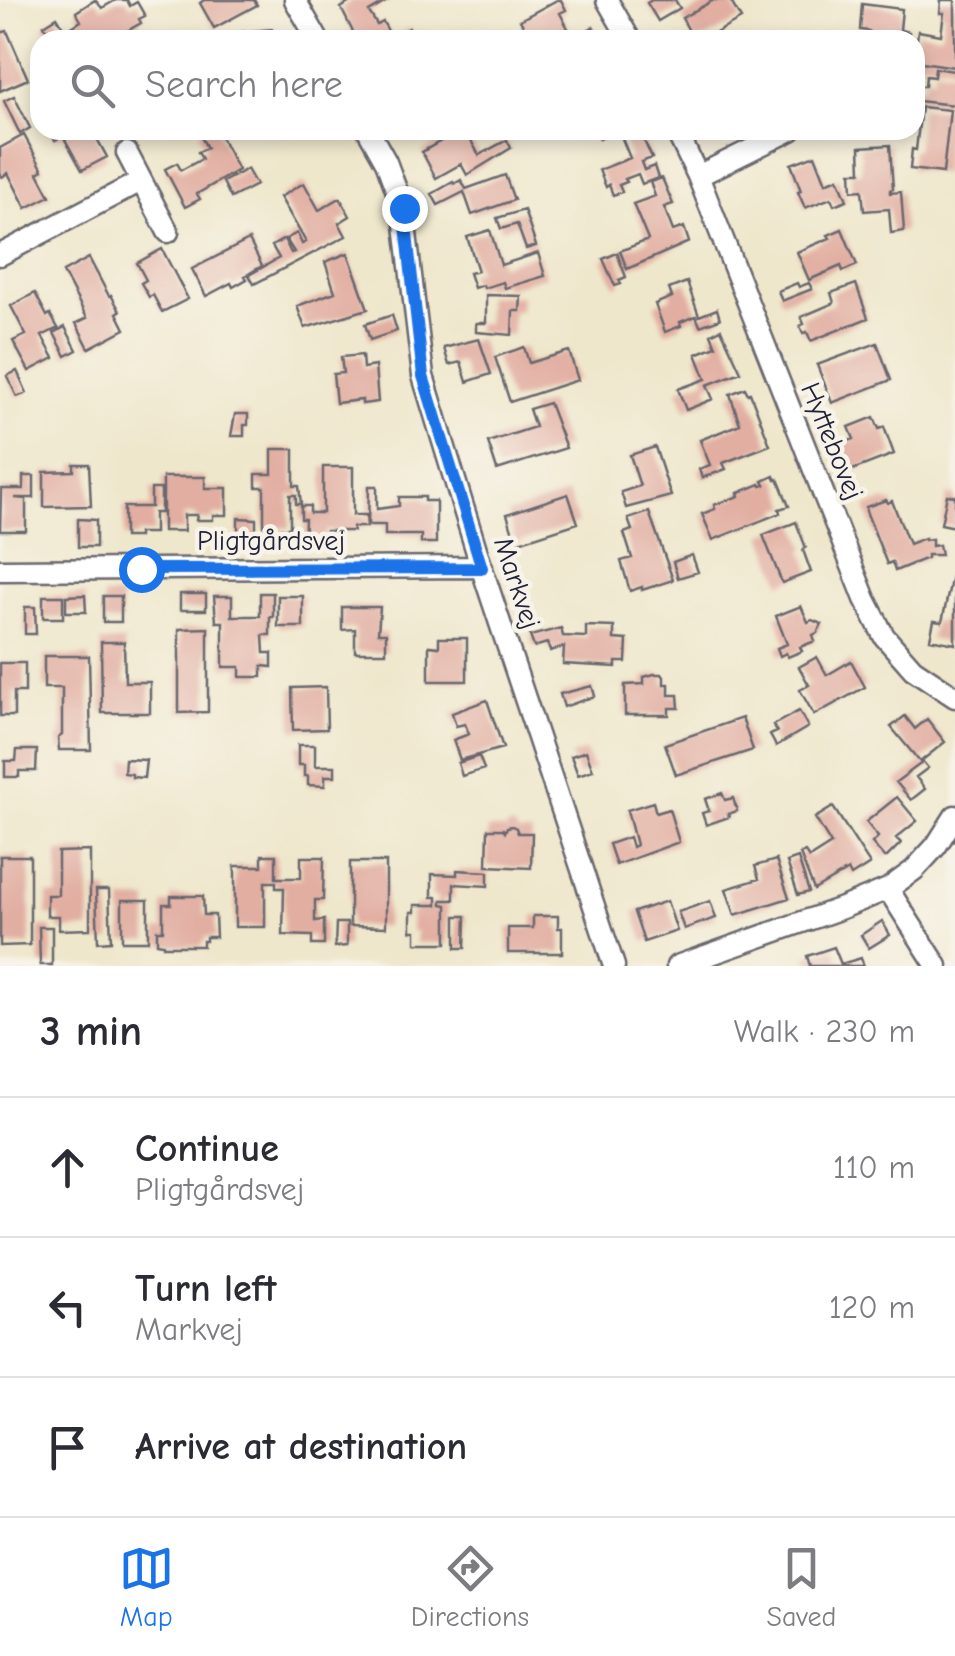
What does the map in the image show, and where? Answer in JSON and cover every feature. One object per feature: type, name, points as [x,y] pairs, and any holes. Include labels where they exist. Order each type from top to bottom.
[{"type":"street","points":[[296,0],[312,30]]},
{"type":"street","points":[[607,0],[624,30]]},
{"type":"street","name":"Markvej","points":[[374,140],[404,208],[423,376],[482,568],[614,966]]},
{"type":"street","name":"Hyttebovej","points":[[681,140],[864,599],[884,636],[913,669],[955,697]]},
{"type":"street","points":[[698,176],[772,140]]},
{"type":"street","points":[[127,153],[168,232]]},
{"type":"street","points":[[0,255],[142,181]]},
{"type":"street","name":"Pligtgårdsvej","points":[[0,570],[482,568]]},
{"type":"street","points":[[677,966],[888,889],[914,870],[936,846],[955,816]]},
{"type":"street","points":[[888,889],[937,966]]},
{"type":"building","points":[[95,0],[102,8],[116,0],[127,0],[130,6],[137,2],[145,16],[129,30],[67,30],[81,21],[76,12]]},
{"type":"building","points":[[254,0],[257,5],[214,28],[200,3]]},
{"type":"building","points":[[389,0],[369,12],[377,25],[383,22],[388,30],[352,30],[341,8],[350,2]]},
{"type":"building","points":[[561,0],[566,10],[560,13],[569,30],[526,30],[520,20]]},
{"type":"building","points":[[675,0],[680,8],[658,21],[647,3]]},
{"type":"building","points":[[714,0],[730,0],[741,19],[721,30],[689,30],[682,18]]},
{"type":"building","points":[[941,0],[955,0],[955,67],[925,62],[925,32],[941,35],[944,13],[940,13]]},
{"type":"building","points":[[862,4],[902,9],[900,30],[860,30]]},
{"type":"building","points":[[57,17],[65,30],[48,30],[44,25]]},
{"type":"building","points":[[7,31],[28,79],[0,91],[0,33]]},
{"type":"building","points":[[935,68],[954,71],[955,105],[925,102],[926,76],[934,77]]},
{"type":"building","points":[[14,96],[30,128],[20,134],[4,101]]},
{"type":"building","points":[[925,107],[950,110],[943,173],[910,169],[912,149],[916,150],[917,140],[925,140]]},
{"type":"building","points":[[24,135],[43,170],[38,173],[50,196],[26,208],[8,173],[2,177],[0,173],[0,148]]},
{"type":"building","points":[[65,140],[98,140],[107,157],[82,170]]},
{"type":"building","points":[[203,140],[222,140],[238,170],[197,194],[200,199],[185,207],[165,169],[177,163],[181,170],[202,159],[198,152],[207,148]]},
{"type":"building","points":[[443,140],[471,140],[479,155],[507,140],[511,148],[467,175],[461,164],[436,178],[422,152]]},
{"type":"building","points":[[623,140],[644,140],[652,158],[641,162],[644,170],[654,166],[658,178],[642,184],[638,174],[625,179],[627,182],[619,185],[622,192],[613,195],[599,170],[630,158]]},
{"type":"building","points":[[890,145],[890,193],[901,192],[904,231],[891,233],[889,209],[864,211],[862,190],[852,191],[851,172],[861,172],[860,147]]},
{"type":"building","points":[[815,155],[826,183],[838,178],[847,200],[834,205],[831,198],[805,208],[791,164]]},
{"type":"building","points":[[247,169],[256,185],[231,198],[223,182]]},
{"type":"building","points":[[505,175],[514,200],[472,215],[464,192],[438,205],[432,194],[453,182],[461,180],[466,189]]},
{"type":"building","points":[[662,178],[673,204],[664,207],[673,231],[684,227],[689,242],[627,269],[620,251],[648,240],[633,204],[655,196],[650,182]]},
{"type":"building","points":[[304,183],[319,210],[340,198],[350,216],[339,223],[346,236],[254,284],[249,275],[279,258],[272,246],[284,239],[294,252],[286,239],[297,233],[302,244],[306,242],[280,197]]},
{"type":"building","points":[[524,210],[536,246],[526,249],[517,224],[501,229],[497,218]]},
{"type":"building","points":[[842,229],[857,265],[843,271],[841,266],[809,280],[797,252]]},
{"type":"building","points":[[490,230],[501,265],[538,253],[545,276],[505,288],[503,282],[474,288],[469,273],[478,271],[467,237]]},
{"type":"building","points":[[249,240],[262,266],[233,287],[231,283],[206,296],[192,269]]},
{"type":"building","points":[[162,249],[188,299],[162,312],[141,283],[146,280],[137,263]]},
{"type":"building","points":[[348,253],[368,309],[305,328],[297,306],[335,292],[325,262]]},
{"type":"building","points":[[617,253],[626,277],[615,286],[603,259]]},
{"type":"building","points":[[89,258],[120,311],[117,313],[125,329],[89,348],[76,323],[87,318],[63,272]]},
{"type":"building","points":[[687,282],[699,316],[717,309],[720,319],[700,326],[696,316],[665,332],[655,304],[672,297],[669,289]]},
{"type":"building","points":[[797,283],[799,287],[809,283],[812,289],[782,301],[778,291]]},
{"type":"building","points":[[856,284],[868,318],[811,341],[800,326],[804,324],[801,317],[834,303],[831,293]]},
{"type":"building","points":[[35,293],[58,328],[42,336],[54,358],[29,371],[13,341],[26,335],[11,306]]},
{"type":"building","points":[[486,295],[521,296],[520,311],[513,311],[512,335],[476,332],[476,323],[486,323]]},
{"type":"building","points":[[392,315],[397,331],[370,340],[365,324]]},
{"type":"building","points":[[65,327],[77,350],[66,356],[54,333]]},
{"type":"building","points":[[721,329],[741,372],[707,385],[713,399],[686,410],[678,389],[706,379],[696,354],[716,346],[711,334]]},
{"type":"building","points":[[479,339],[491,374],[467,382],[461,362],[449,365],[444,348]]},
{"type":"building","points":[[877,343],[891,380],[832,403],[817,365]]},
{"type":"building","points":[[524,347],[529,363],[569,351],[578,380],[510,402],[495,357]]},
{"type":"building","points":[[362,355],[363,368],[375,366],[378,402],[336,403],[333,374],[343,373],[341,357]]},
{"type":"building","points":[[17,371],[27,393],[17,397],[7,376]]},
{"type":"building","points":[[745,388],[770,445],[723,463],[726,469],[702,478],[699,469],[710,465],[700,440],[740,424],[730,394]]},
{"type":"building","points":[[549,403],[566,448],[497,470],[488,442],[535,427],[529,409]]},
{"type":"building","points":[[235,414],[248,414],[244,436],[231,436]]},
{"type":"building","points":[[874,417],[879,429],[884,427],[894,454],[850,471],[840,444],[854,439],[849,427]]},
{"type":"building","points":[[655,447],[671,496],[626,508],[621,492],[640,486],[630,455]]},
{"type":"building","points":[[272,449],[294,449],[294,486],[299,486],[301,504],[296,504],[296,495],[290,495],[290,528],[264,528],[264,487],[256,487],[256,474],[272,474]]},
{"type":"building","points":[[74,464],[89,464],[91,506],[44,507],[44,472],[74,471]]},
{"type":"building","points":[[323,467],[353,467],[353,515],[366,515],[367,527],[326,531],[326,546],[304,546],[305,519],[301,519],[301,506],[310,506],[310,513],[323,513]]},
{"type":"building","points":[[23,476],[34,476],[34,498],[15,498],[26,499],[26,531],[0,531],[1,489],[23,489]]},
{"type":"building","points":[[774,476],[789,506],[713,540],[702,514],[739,496],[738,493],[765,485],[763,481]]},
{"type":"building","points":[[163,477],[205,477],[205,488],[227,488],[227,515],[196,520],[197,515],[184,515],[184,531],[163,531]]},
{"type":"building","points":[[369,486],[377,486],[377,509],[399,506],[399,497],[436,501],[436,543],[421,543],[421,535],[385,535],[385,525],[368,525]]},
{"type":"building","points":[[151,489],[161,489],[161,513],[154,513],[154,533],[124,537],[124,507],[151,507]]},
{"type":"building","points":[[568,494],[578,523],[516,543],[507,514]]},
{"type":"building","points":[[947,495],[955,496],[955,527],[941,524]]},
{"type":"building","points":[[892,501],[909,544],[932,539],[932,546],[939,545],[941,555],[927,555],[895,571],[892,562],[887,564],[866,511],[866,507]]},
{"type":"building","points":[[649,512],[673,580],[630,591],[621,561],[632,558],[624,533],[632,530],[628,519]]},
{"type":"building","points":[[238,518],[256,519],[256,546],[238,546]]},
{"type":"building","points":[[78,519],[96,520],[96,547],[78,547]]},
{"type":"building","points":[[796,522],[811,572],[782,583],[763,535]]},
{"type":"building","points":[[692,555],[698,572],[678,578],[673,562]]},
{"type":"building","points":[[953,571],[955,644],[930,639],[934,621],[942,622]]},
{"type":"building","points":[[260,593],[273,593],[270,635],[263,635],[264,653],[272,653],[272,667],[262,666],[262,677],[240,677],[240,667],[223,667],[223,622],[216,622],[214,596],[232,596],[232,616],[260,616]]},
{"type":"building","points":[[180,594],[206,594],[206,610],[180,610]]},
{"type":"building","points":[[85,595],[86,612],[66,612],[66,596]]},
{"type":"building","points":[[43,596],[63,596],[63,618],[43,618]]},
{"type":"building","points":[[103,596],[121,596],[121,622],[103,622]]},
{"type":"building","points":[[278,596],[303,596],[303,627],[278,627]]},
{"type":"building","points":[[801,606],[808,622],[822,624],[813,635],[815,641],[788,657],[786,653],[780,656],[777,648],[787,644],[776,616]]},
{"type":"building","points":[[25,607],[35,607],[36,634],[25,634]]},
{"type":"building","points":[[342,607],[380,607],[378,633],[386,633],[386,652],[355,652],[355,629],[342,630]]},
{"type":"building","points":[[586,626],[614,627],[614,639],[627,640],[626,662],[616,662],[616,667],[563,664],[564,647],[550,651],[547,643],[534,647],[530,636],[561,628],[563,636],[586,637]]},
{"type":"building","points":[[208,628],[208,712],[179,713],[179,629]]},
{"type":"building","points":[[439,638],[467,638],[467,681],[429,681],[429,646],[439,647]]},
{"type":"building","points":[[101,642],[124,642],[125,682],[150,682],[150,713],[102,713]]},
{"type":"building","points":[[44,656],[89,656],[91,750],[59,750],[62,688],[44,688]]},
{"type":"building","points":[[817,657],[827,675],[851,661],[865,687],[814,715],[800,690],[809,685],[799,667]]},
{"type":"building","points":[[0,663],[25,663],[25,692],[14,692],[14,716],[0,716]]},
{"type":"building","points":[[662,674],[664,684],[669,684],[669,695],[678,695],[679,708],[669,708],[669,715],[625,715],[625,685],[644,684],[644,677]]},
{"type":"building","points":[[592,686],[595,696],[564,707],[560,694]]},
{"type":"building","points":[[326,687],[327,729],[293,730],[292,688]]},
{"type":"building","points":[[487,700],[503,748],[460,760],[453,740],[469,734],[465,724],[456,726],[452,713]]},
{"type":"building","points":[[799,711],[808,727],[776,746],[770,735],[777,732],[773,725]]},
{"type":"building","points":[[905,716],[915,729],[927,719],[945,742],[920,762],[891,727]]},
{"type":"building","points":[[742,718],[753,750],[676,775],[665,744]]},
{"type":"building","points":[[298,745],[315,745],[315,766],[335,766],[335,776],[325,776],[325,786],[308,785],[304,765],[298,765]]},
{"type":"building","points":[[17,750],[37,750],[36,771],[19,771],[19,777],[5,777],[5,761],[16,761]]},
{"type":"building","points":[[586,751],[593,770],[578,775],[571,756]]},
{"type":"building","points":[[479,756],[484,769],[462,776],[458,763]]},
{"type":"building","points":[[125,759],[146,760],[144,778],[124,773]]},
{"type":"building","points":[[923,762],[928,768],[916,777],[925,789],[911,800],[896,782]]},
{"type":"building","points":[[722,793],[725,800],[733,798],[737,811],[706,825],[702,813],[709,811],[705,799]]},
{"type":"building","points":[[897,797],[917,821],[896,838],[901,843],[884,857],[872,843],[878,837],[866,822]]},
{"type":"building","points":[[653,802],[656,813],[669,809],[679,842],[616,865],[609,844],[629,837],[632,847],[636,845],[627,810]]},
{"type":"building","points":[[833,807],[870,864],[851,876],[848,870],[814,890],[800,854],[805,852],[809,858],[831,844],[815,818]]},
{"type":"building","points":[[512,826],[518,833],[532,833],[531,868],[487,866],[488,829],[505,832]]},
{"type":"building","points":[[90,851],[90,929],[59,930],[59,916],[47,916],[47,895],[58,895],[58,852]]},
{"type":"building","points":[[262,855],[276,855],[276,878],[301,878],[301,857],[324,857],[323,900],[315,900],[315,921],[324,920],[324,945],[312,945],[312,936],[283,935],[284,888],[276,888],[276,882],[265,882],[265,927],[235,927],[235,866],[262,866]]},
{"type":"building","points":[[0,856],[30,856],[30,945],[0,946]]},
{"type":"building","points":[[798,858],[809,892],[798,895],[787,862]]},
{"type":"building","points":[[776,860],[789,898],[735,915],[726,889],[759,879],[755,866]]},
{"type":"building","points":[[350,862],[386,862],[386,927],[350,926]]},
{"type":"building","points":[[457,870],[488,872],[488,886],[454,884],[454,900],[442,900],[447,905],[447,943],[416,943],[416,931],[411,931],[411,912],[415,912],[415,905],[437,905],[437,897],[432,897],[432,874],[457,875]]},
{"type":"building","points":[[96,890],[109,890],[111,941],[98,942]]},
{"type":"building","points":[[171,896],[203,896],[204,915],[215,915],[216,937],[206,937],[203,946],[157,943],[157,930],[163,930],[163,904],[171,904]]},
{"type":"building","points":[[122,900],[148,900],[148,941],[122,941]]},
{"type":"building","points":[[667,901],[677,931],[644,942],[634,912]]},
{"type":"building","points":[[710,901],[716,918],[684,929],[678,912]]},
{"type":"building","points":[[456,916],[466,916],[465,948],[456,948]]},
{"type":"building","points":[[533,916],[558,916],[562,953],[508,953],[508,928],[533,928]]},
{"type":"building","points":[[882,921],[890,935],[869,948],[861,935]]},
{"type":"building","points":[[336,923],[347,923],[347,946],[335,947]]},
{"type":"building","points":[[39,927],[52,927],[52,965],[40,965]]},
{"type":"building","points":[[834,947],[841,964],[861,958],[864,966],[810,966],[807,956]]},
{"type":"route","points":[[141,569],[482,568],[423,376],[404,208]]}]
